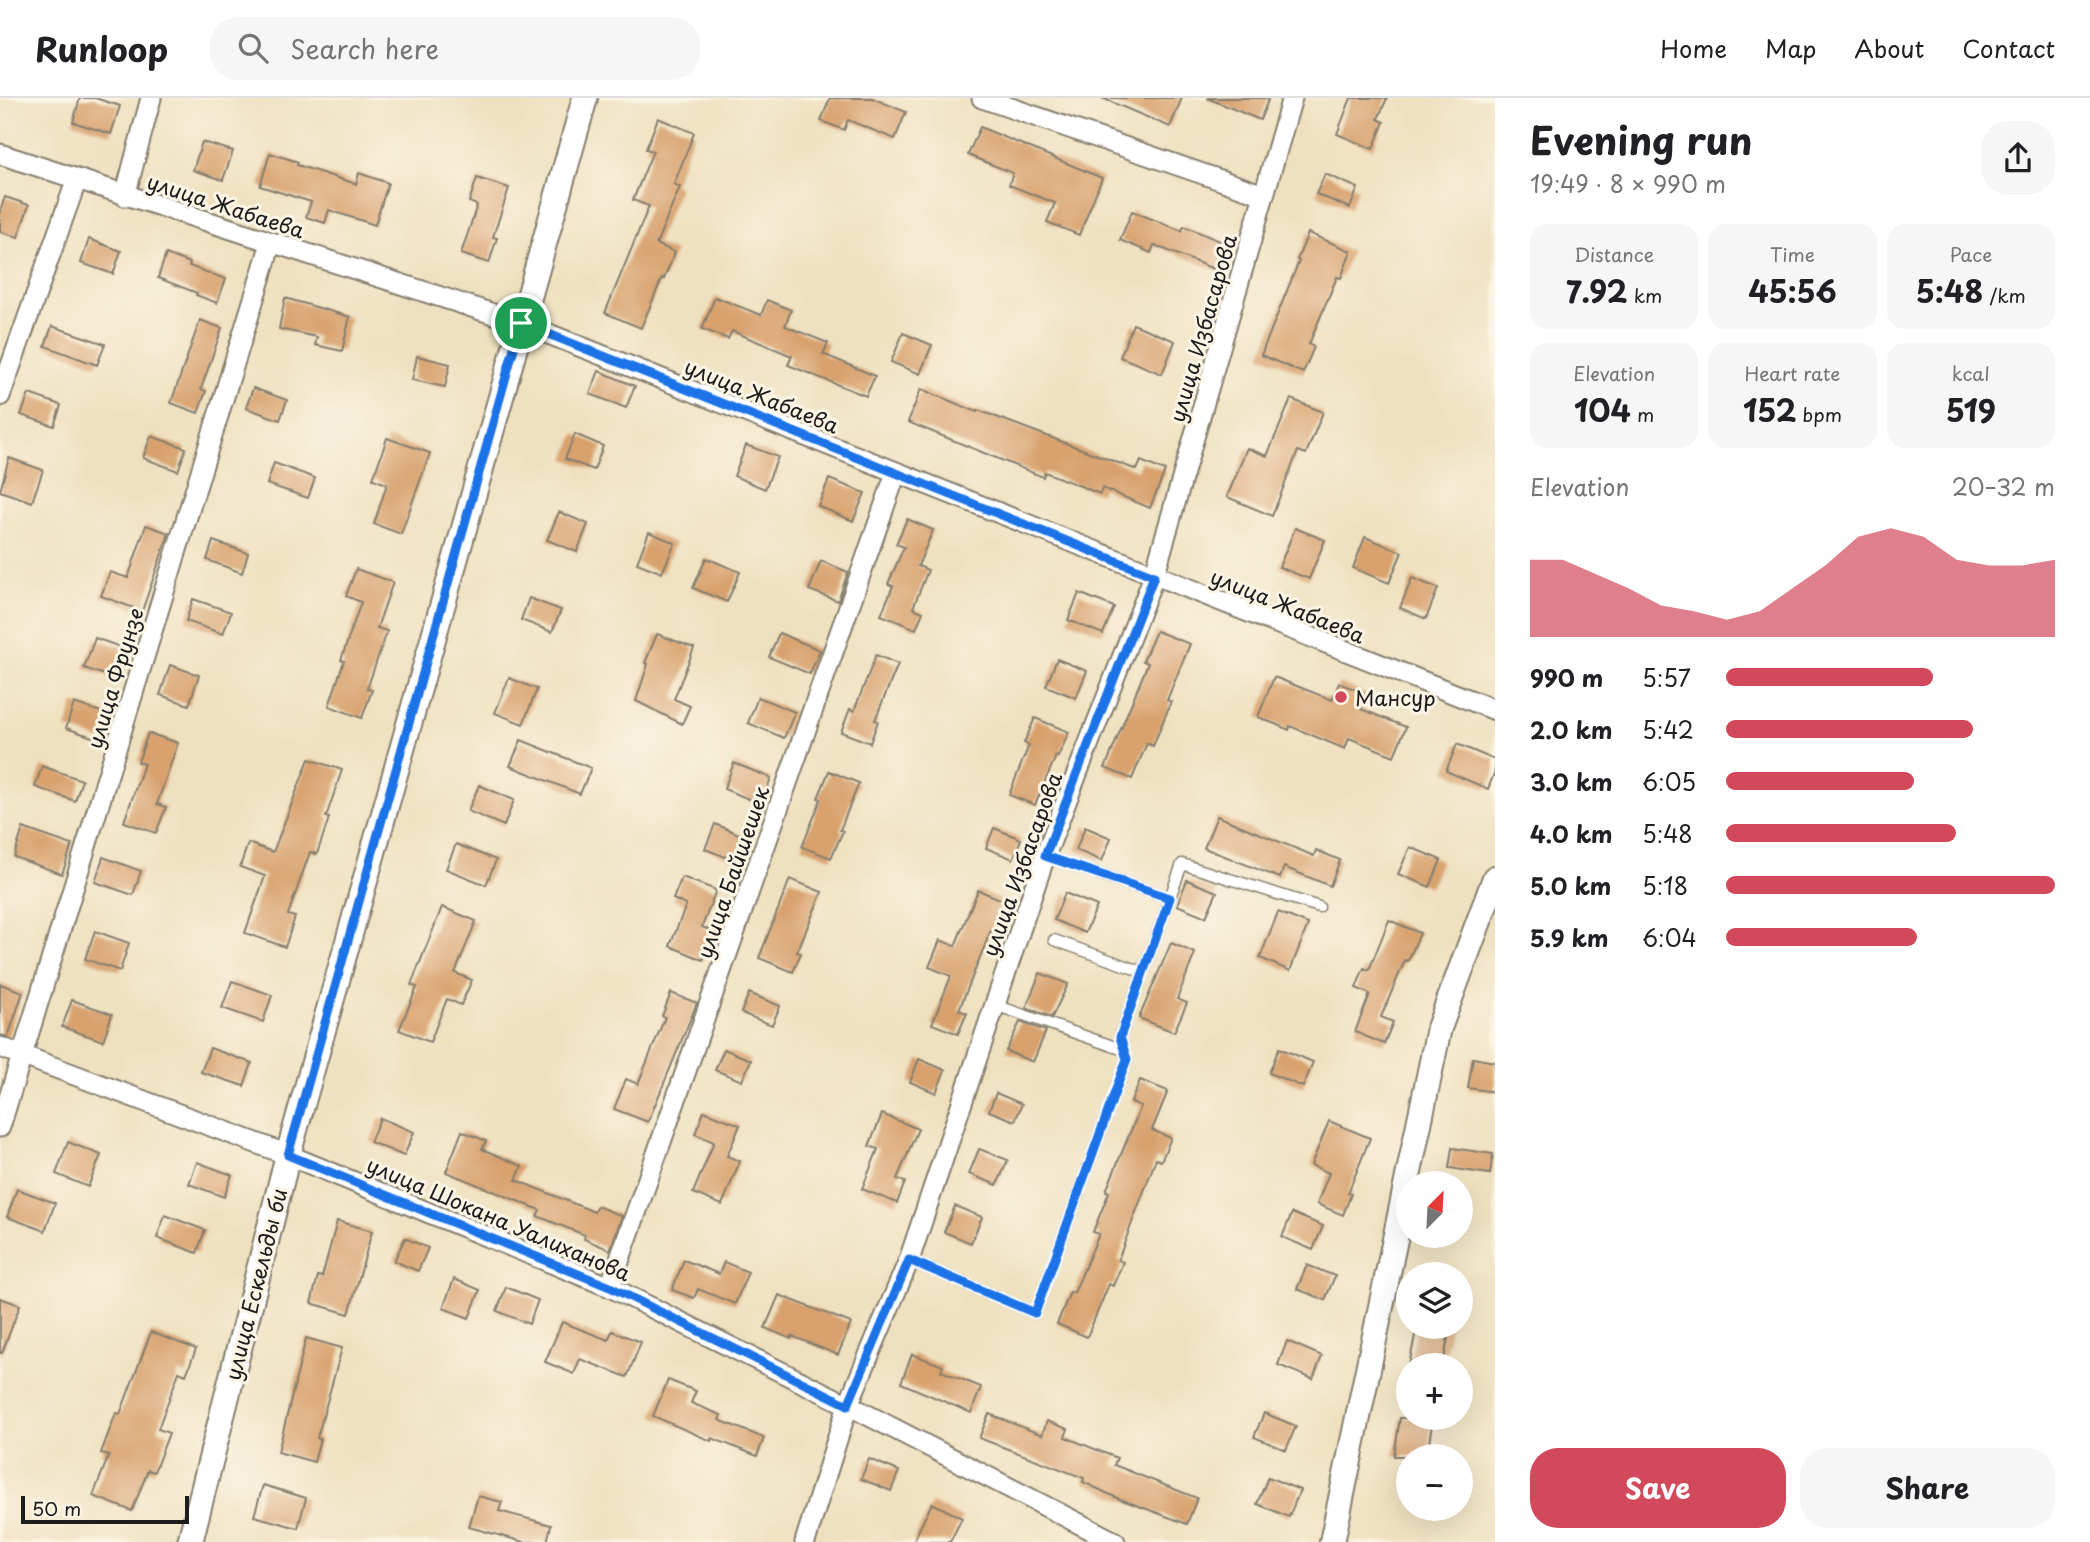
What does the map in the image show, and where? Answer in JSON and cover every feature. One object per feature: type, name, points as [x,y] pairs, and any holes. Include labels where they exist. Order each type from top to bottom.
[{"type":"street","points":[[125,196],[151,98]]},
{"type":"street","name":"улица Ескельды би","points":[[190,1542],[288,1155],[585,98]]},
{"type":"street","points":[[982,98],[1264,195]]},
{"type":"street","name":"улица Избасарова","points":[[805,1542],[848,1405],[909,1260],[1045,856],[1154,576],[1292,98]]},
{"type":"street","name":"улица Жабаева","points":[[0,154],[521,323],[1495,710]]},
{"type":"street","points":[[0,396],[77,179]]},
{"type":"street","name":"улица Фрунзе","points":[[0,1127],[271,243]]},
{"type":"street","name":"улица Байшешек","points":[[610,1287],[896,472]]},
{"type":"street","points":[[1332,1542],[1439,1028],[1495,878]]},
{"type":"street","name":"улица Шокана Уалиханова","points":[[0,1047],[288,1155],[610,1287],[1115,1542]]},
{"type":"lane","points":[[1045,856],[1170,898]]},
{"type":"lane","points":[[909,1260],[1035,1313],[1127,1059],[1120,1037],[1182,864],[1319,906]]},
{"type":"lane","points":[[1054,940],[1143,972]]},
{"type":"lane","points":[[995,1005],[1124,1050]]},
{"type":"building","points":[[80,98],[95,98],[120,106],[111,134],[73,122]]},
{"type":"building","points":[[830,98],[872,98],[906,112],[895,139],[848,120],[844,130],[821,121]]},
{"type":"building","points":[[1102,98],[1182,98],[1170,127]]},
{"type":"building","points":[[1207,98],[1269,98],[1260,120]]},
{"type":"building","points":[[1351,98],[1387,98],[1378,119],[1384,122],[1373,149],[1337,134]]},
{"type":"building","points":[[658,118],[694,133],[674,184],[680,187],[656,244],[675,252],[641,328],[605,313],[649,206],[633,200],[653,151],[646,149]]},
{"type":"building","points":[[980,127],[1102,178],[1079,235],[1047,222],[1055,203],[1009,185],[1013,173],[968,155]]},
{"type":"building","points":[[202,142],[233,151],[223,180],[193,170]]},
{"type":"building","points":[[270,153],[298,162],[297,165],[356,184],[359,173],[388,183],[375,225],[329,210],[325,223],[306,217],[311,202],[260,186]]},
{"type":"building","points":[[1325,174],[1358,188],[1350,208],[1316,194]]},
{"type":"building","points":[[477,178],[509,188],[493,237],[497,238],[489,263],[461,254],[477,205],[469,202]]},
{"type":"building","points":[[5,197],[29,205],[18,237],[0,232],[0,211]]},
{"type":"building","points":[[1132,211],[1182,231],[1184,226],[1232,246],[1221,272],[1154,245],[1151,253],[1120,240]]},
{"type":"building","points":[[1308,233],[1351,251],[1309,344],[1314,347],[1303,373],[1261,355]]},
{"type":"building","points":[[89,239],[121,251],[113,274],[81,263]]},
{"type":"building","points":[[166,254],[190,263],[189,266],[226,279],[217,303],[158,278]]},
{"type":"building","points":[[715,297],[761,315],[767,300],[791,310],[785,326],[828,343],[823,354],[875,376],[866,396],[788,365],[792,356],[732,331],[728,339],[702,329]]},
{"type":"building","points":[[285,298],[350,317],[342,351],[315,345],[317,337],[279,329]]},
{"type":"building","points":[[200,320],[222,328],[201,389],[206,391],[198,413],[171,403]]},
{"type":"building","points":[[1133,324],[1175,341],[1162,374],[1120,357]]},
{"type":"building","points":[[52,326],[105,344],[97,365],[45,346]]},
{"type":"building","points":[[903,333],[932,345],[920,374],[891,362]]},
{"type":"building","points":[[417,356],[450,364],[445,387],[412,380]]},
{"type":"building","points":[[599,371],[635,386],[626,408],[590,394]]},
{"type":"building","points":[[253,388],[287,400],[280,420],[246,408]]},
{"type":"building","points":[[921,389],[1137,470],[1141,461],[1165,471],[1150,508],[1102,488],[1100,494],[1045,472],[1043,477],[908,422]]},
{"type":"building","points":[[29,394],[61,405],[54,426],[21,415]]},
{"type":"building","points":[[1291,399],[1323,412],[1306,454],[1298,451],[1272,516],[1227,497],[1247,448],[1267,456]]},
{"type":"building","points":[[575,434],[603,446],[594,470],[565,459]]},
{"type":"building","points":[[151,436],[186,448],[178,471],[143,458]]},
{"type":"building","points":[[387,438],[430,453],[401,534],[374,524],[387,484],[373,479]]},
{"type":"building","points":[[746,445],[778,457],[765,489],[734,476]]},
{"type":"building","points":[[9,458],[43,470],[32,502],[0,491]]},
{"type":"building","points":[[274,463],[315,478],[308,498],[267,484]]},
{"type":"building","points":[[829,479],[865,493],[853,521],[818,506]]},
{"type":"building","points":[[559,512],[588,524],[577,552],[547,540]]},
{"type":"building","points":[[907,519],[933,530],[918,566],[928,570],[913,608],[923,612],[916,629],[881,615],[893,586],[888,584],[904,547],[896,544]]},
{"type":"building","points":[[146,525],[169,533],[142,611],[101,596],[110,572],[128,578]]},
{"type":"building","points":[[1295,528],[1325,540],[1309,579],[1279,567]]},
{"type":"building","points":[[649,532],[675,543],[662,573],[637,563]]},
{"type":"building","points":[[1365,537],[1402,552],[1389,583],[1353,568]]},
{"type":"building","points":[[213,541],[248,553],[242,573],[207,560]]},
{"type":"building","points":[[706,558],[740,572],[727,602],[693,588]]},
{"type":"building","points":[[821,561],[848,572],[838,601],[809,590]]},
{"type":"building","points":[[356,569],[393,582],[377,628],[387,631],[367,689],[372,690],[362,718],[329,706],[361,602],[346,596]]},
{"type":"building","points":[[1412,578],[1438,588],[1426,619],[1400,608]]},
{"type":"building","points":[[1079,593],[1114,607],[1103,634],[1068,620]]},
{"type":"building","points":[[529,598],[561,610],[552,632],[521,620]]},
{"type":"building","points":[[193,599],[231,612],[223,634],[186,621]]},
{"type":"building","points":[[1156,631],[1190,644],[1167,700],[1171,702],[1153,746],[1147,743],[1132,779],[1105,768],[1148,663],[1143,661]]},
{"type":"building","points":[[779,633],[820,650],[810,674],[769,657]]},
{"type":"building","points":[[657,634],[694,648],[674,699],[690,706],[682,724],[636,701],[648,664],[645,663]]},
{"type":"building","points":[[95,638],[129,650],[119,680],[84,668]]},
{"type":"building","points":[[876,655],[898,664],[875,720],[878,721],[870,743],[841,732],[850,709],[854,711]]},
{"type":"building","points":[[1057,659],[1087,671],[1076,698],[1046,686]]},
{"type":"building","points":[[170,665],[199,675],[189,705],[160,695]]},
{"type":"building","points":[[1274,677],[1332,700],[1339,683],[1367,694],[1361,709],[1406,727],[1394,756],[1349,738],[1345,749],[1290,726],[1289,730],[1258,717]]},
{"type":"building","points":[[509,678],[537,689],[523,724],[495,713]]},
{"type":"building","points":[[758,697],[795,712],[784,738],[748,723]]},
{"type":"building","points":[[74,703],[110,715],[101,740],[66,728]]},
{"type":"building","points":[[1035,718],[1069,732],[1035,805],[1009,795],[1029,745],[1024,743]]},
{"type":"building","points":[[148,733],[178,743],[157,804],[166,807],[156,833],[124,822],[144,764],[138,762]]},
{"type":"building","points":[[521,740],[591,768],[580,794],[510,766]]},
{"type":"building","points":[[1457,744],[1495,760],[1495,771],[1488,789],[1446,771]]},
{"type":"building","points":[[309,759],[342,770],[317,854],[310,852],[288,915],[295,917],[285,947],[245,933],[265,876],[240,867],[248,843],[273,852]]},
{"type":"building","points":[[734,763],[771,778],[761,804],[724,789]]},
{"type":"building","points":[[42,766],[82,780],[75,801],[35,787]]},
{"type":"building","points":[[829,771],[859,783],[831,858],[802,847]]},
{"type":"building","points":[[479,785],[514,800],[504,826],[468,811]]},
{"type":"building","points":[[1217,816],[1314,856],[1316,850],[1340,860],[1330,886],[1284,867],[1280,878],[1204,848]]},
{"type":"building","points":[[715,824],[751,839],[741,863],[705,849]]},
{"type":"building","points":[[1085,827],[1111,838],[1102,861],[1076,850]]},
{"type":"building","points":[[23,828],[72,845],[62,874],[14,857]]},
{"type":"building","points":[[994,828],[1021,839],[1013,859],[986,848]]},
{"type":"building","points":[[456,844],[496,860],[486,885],[446,869]]},
{"type":"building","points":[[1410,847],[1441,860],[1430,887],[1398,874]]},
{"type":"building","points":[[103,857],[141,871],[133,895],[95,882]]},
{"type":"building","points":[[682,877],[716,890],[702,927],[714,932],[703,960],[670,946],[686,905],[673,899]]},
{"type":"building","points":[[790,879],[822,892],[797,952],[801,953],[793,972],[759,958]]},
{"type":"building","points":[[1187,880],[1217,892],[1206,917],[1177,905]]},
{"type":"building","points":[[978,890],[1010,903],[998,933],[991,930],[959,1010],[967,1013],[958,1034],[932,1024],[951,976],[929,967],[940,940],[955,946]]},
{"type":"building","points":[[1065,893],[1097,906],[1085,933],[1054,920]]},
{"type":"building","points":[[442,907],[476,921],[455,973],[472,980],[461,1005],[447,999],[430,1042],[399,1030],[417,987],[411,985]]},
{"type":"building","points":[[1278,912],[1308,924],[1290,971],[1260,958]]},
{"type":"building","points":[[1389,920],[1420,933],[1408,961],[1405,960],[1381,1017],[1393,1022],[1384,1044],[1355,1032],[1370,994],[1356,988],[1364,968],[1369,970]]},
{"type":"building","points":[[95,931],[129,943],[120,971],[85,959]]},
{"type":"building","points":[[1171,943],[1195,953],[1177,999],[1187,1003],[1174,1032],[1139,1018]]},
{"type":"building","points":[[1040,973],[1068,984],[1052,1017],[1026,1008]]},
{"type":"building","points":[[232,981],[272,995],[263,1022],[222,1008]]},
{"type":"building","points":[[0,984],[23,992],[8,1037],[0,1035]]},
{"type":"building","points":[[671,993],[697,1003],[648,1122],[614,1109],[626,1079],[638,1084],[665,1017],[662,1016]]},
{"type":"building","points":[[749,993],[780,1006],[772,1025],[741,1013]]},
{"type":"building","points":[[72,1000],[112,1014],[103,1041],[62,1027]]},
{"type":"building","points":[[1020,1022],[1046,1031],[1033,1062],[1006,1051]]},
{"type":"building","points":[[210,1048],[252,1063],[244,1086],[201,1072]]},
{"type":"building","points":[[1279,1048],[1313,1062],[1303,1087],[1269,1073]]},
{"type":"building","points":[[724,1049],[751,1060],[742,1081],[715,1070]]},
{"type":"building","points":[[1473,1058],[1495,1062],[1495,1092],[1468,1088]]},
{"type":"building","points":[[919,1059],[945,1070],[936,1093],[910,1082]]},
{"type":"building","points":[[1140,1080],[1168,1091],[1152,1130],[1171,1138],[1161,1161],[1156,1159],[1118,1260],[1123,1262],[1113,1286],[1109,1284],[1087,1337],[1057,1324],[1070,1292],[1074,1293],[1099,1234],[1093,1232],[1109,1192],[1106,1191],[1141,1106],[1131,1102]]},
{"type":"building","points":[[996,1093],[1022,1104],[1015,1121],[989,1111]]},
{"type":"building","points":[[704,1111],[740,1125],[727,1156],[740,1161],[722,1205],[693,1193],[714,1142],[695,1134]]},
{"type":"building","points":[[882,1114],[918,1129],[897,1179],[905,1182],[897,1203],[862,1189],[878,1149],[869,1146]]},
{"type":"building","points":[[380,1118],[414,1132],[404,1156],[370,1142]]},
{"type":"building","points":[[1329,1121],[1370,1138],[1348,1193],[1351,1194],[1343,1215],[1317,1204],[1329,1173],[1311,1165]]},
{"type":"building","points":[[462,1131],[486,1141],[482,1149],[522,1166],[516,1180],[594,1212],[597,1206],[622,1216],[610,1250],[584,1239],[585,1235],[537,1216],[540,1210],[446,1172]]},
{"type":"building","points":[[68,1142],[101,1155],[88,1187],[56,1174]]},
{"type":"building","points":[[1452,1148],[1493,1154],[1490,1174],[1449,1168]]},
{"type":"building","points":[[979,1149],[1008,1160],[997,1185],[969,1174]]},
{"type":"building","points":[[197,1162],[232,1175],[224,1197],[189,1184]]},
{"type":"building","points":[[17,1189],[55,1203],[45,1231],[7,1217]]},
{"type":"building","points":[[955,1206],[982,1217],[971,1243],[944,1232]]},
{"type":"building","points":[[1292,1213],[1323,1226],[1313,1250],[1282,1237]]},
{"type":"building","points":[[165,1215],[205,1230],[197,1253],[157,1238]]},
{"type":"building","points":[[337,1221],[372,1231],[349,1314],[311,1303],[318,1276],[322,1277]]},
{"type":"building","points":[[405,1238],[428,1248],[418,1271],[394,1261]]},
{"type":"building","points":[[684,1260],[719,1274],[724,1262],[748,1272],[735,1304],[698,1289],[694,1298],[672,1290]]},
{"type":"building","points":[[1307,1265],[1335,1276],[1325,1300],[1297,1289]]},
{"type":"building","points":[[454,1279],[480,1290],[469,1318],[443,1308]]},
{"type":"building","points":[[506,1287],[538,1300],[529,1324],[497,1311]]},
{"type":"building","points":[[779,1295],[851,1323],[838,1355],[765,1328]]},
{"type":"building","points":[[0,1298],[20,1305],[2,1353],[0,1353]]},
{"type":"building","points":[[562,1322],[608,1340],[612,1331],[641,1342],[627,1377],[580,1359],[574,1374],[545,1362]]},
{"type":"building","points":[[151,1332],[196,1349],[186,1375],[179,1372],[158,1429],[169,1433],[154,1472],[148,1470],[132,1511],[93,1496],[109,1455],[101,1453],[116,1413],[120,1414]]},
{"type":"building","points":[[306,1338],[342,1348],[317,1438],[320,1439],[314,1462],[278,1452]]},
{"type":"building","points":[[1414,1339],[1448,1339],[1445,1353],[1411,1353]]},
{"type":"building","points":[[1287,1341],[1322,1356],[1313,1379],[1278,1365]]},
{"type":"building","points":[[912,1354],[943,1366],[941,1371],[981,1387],[971,1413],[901,1383]]},
{"type":"building","points":[[668,1380],[696,1391],[691,1403],[721,1415],[719,1420],[764,1438],[757,1456],[712,1438],[711,1441],[653,1416]]},
{"type":"building","points":[[1264,1413],[1296,1426],[1286,1450],[1254,1437]]},
{"type":"building","points":[[989,1414],[1042,1435],[1047,1421],[1068,1429],[1065,1437],[1117,1458],[1114,1465],[1197,1498],[1187,1524],[1117,1498],[1083,1482],[1084,1478],[979,1438]]},
{"type":"building","points":[[1398,1430],[1431,1430],[1429,1444],[1396,1444],[1394,1456]]},
{"type":"building","points":[[869,1459],[899,1471],[891,1491],[861,1479]]},
{"type":"building","points":[[1268,1477],[1300,1490],[1289,1517],[1257,1504]]},
{"type":"building","points":[[263,1485],[306,1498],[298,1528],[254,1516]]},
{"type":"building","points":[[478,1496],[502,1502],[499,1511],[551,1525],[547,1542],[524,1542],[469,1527]]},
{"type":"building","points":[[932,1503],[962,1518],[950,1542],[913,1542]]},
{"type":"place","name":"Мансур","points":[[1341,697]]},
{"type":"route","points":[[521,323],[1154,576],[1045,856],[1170,898],[1120,1037],[1127,1059],[1035,1313],[909,1260],[848,1405],[610,1287],[288,1155],[521,323]]}]
